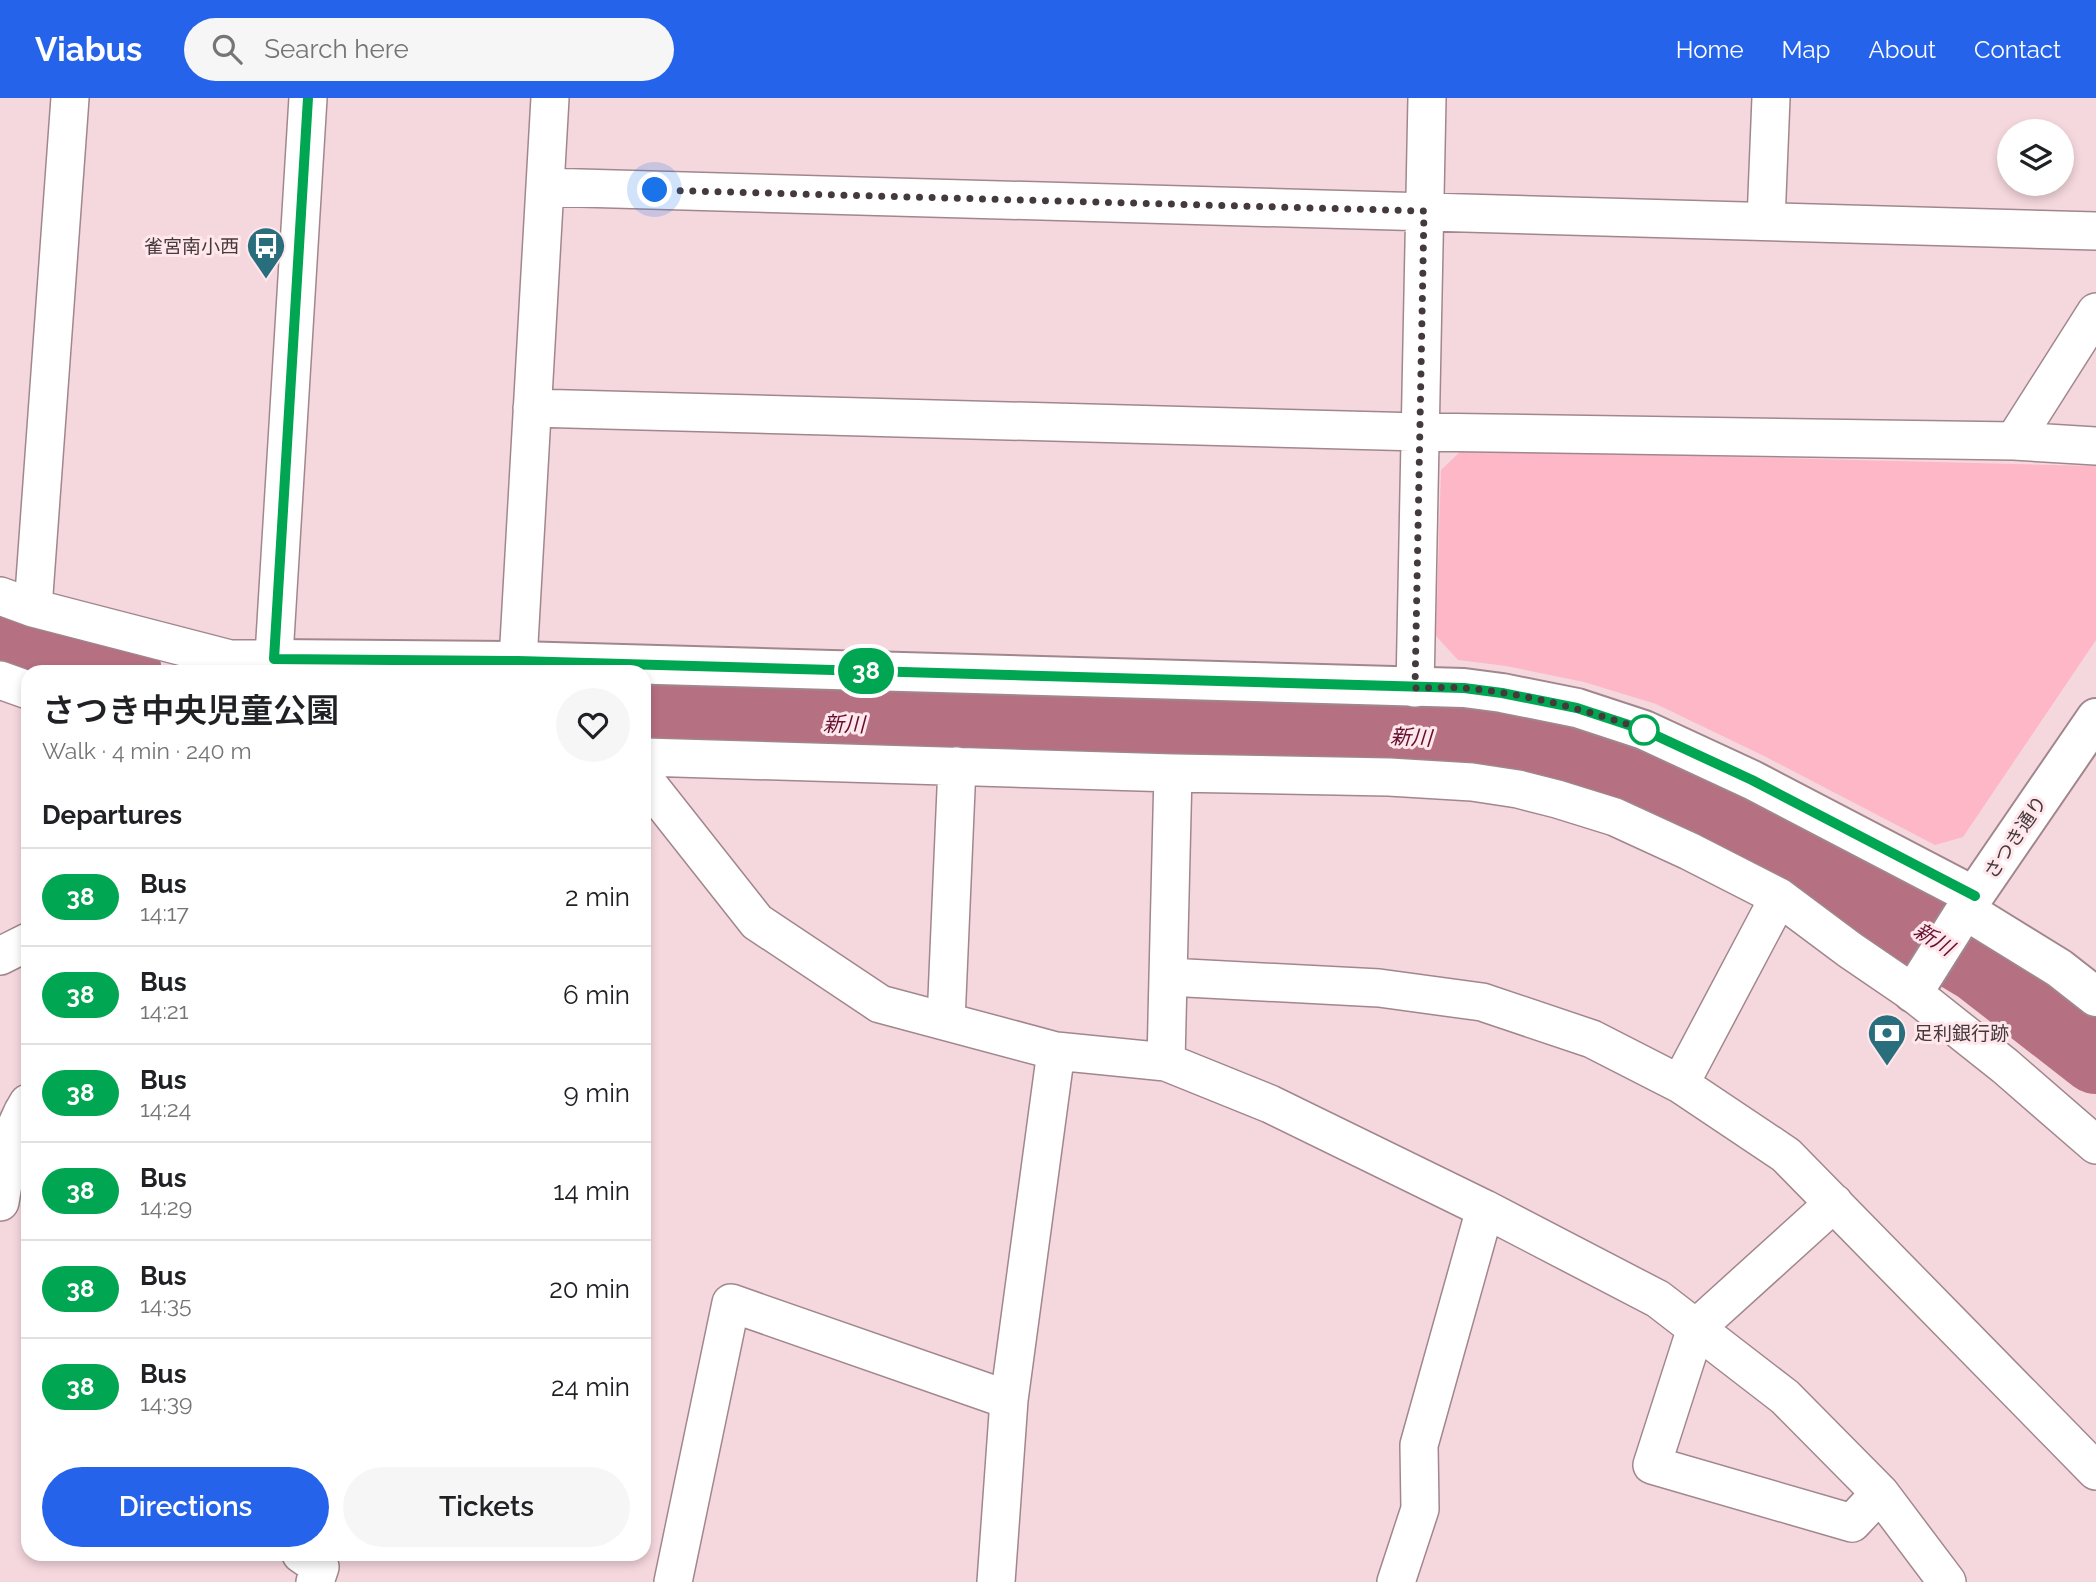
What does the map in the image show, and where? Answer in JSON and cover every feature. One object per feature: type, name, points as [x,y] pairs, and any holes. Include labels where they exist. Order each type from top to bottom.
[{"type":"street","points":[[71,98],[17,602],[230,659],[274,665],[518,661],[651,665]]},
{"type":"street","points":[[274,665],[308,98]]},
{"type":"street","points":[[518,661],[550,98]]},
{"type":"street","points":[[1415,688],[1427,98]]},
{"type":"street","points":[[1766,220],[1771,98]]},
{"type":"street","points":[[545,187],[2096,231]]},
{"type":"street","points":[[2014,441],[2096,312]]},
{"type":"street","points":[[532,408],[1420,432],[2014,441],[2096,446]]},
{"type":"street","points":[[651,665],[1464,688],[1577,708],[1644,730],[1752,780],[2059,968],[2096,997]]},
{"type":"street","points":[[0,680],[21,688]]},
{"type":"street","name":"さつき通り","points":[[1922,979],[1964,912],[2096,718]]},
{"type":"street","points":[[651,757],[1389,777],[1472,782],[1518,789],[1615,817],[1689,851],[1779,897],[1850,950],[1922,979],[2005,1066],[2096,1145]]},
{"type":"street","points":[[946,1021],[957,766]]},
{"type":"street","points":[[1166,1062],[1174,773]]},
{"type":"street","points":[[651,788],[758,922],[880,1004],[1056,1051],[1166,1062],[1270,1104],[1485,1209],[1658,1299],[1785,1397],[1880,1493],[1947,1582]]},
{"type":"street","points":[[1681,1084],[1779,897]]},
{"type":"street","points":[[0,956],[21,946]]},
{"type":"street","points":[[1168,977],[1379,988],[1482,1002],[1592,1039],[1681,1084],[1786,1155],[2096,1471]]},
{"type":"street","points":[[996,1582],[1009,1399],[1056,1051]]},
{"type":"street","points":[[0,1202],[9,1147],[21,1113]]},
{"type":"street","points":[[1834,1203],[1696,1328],[1651,1465],[1852,1523],[1880,1493]]},
{"type":"street","points":[[1396,1582],[1420,1509],[1419,1445],[1485,1209]]},
{"type":"street","points":[[673,1582],[731,1303],[1009,1399]]},
{"type":"street","points":[[311,1561],[320,1567],[315,1582]]},
{"type":"shaded area","points":[[1462,450],[2096,466],[2096,640],[1963,837],[1935,845],[1764,756],[1656,704],[1584,682],[1506,666],[1458,660],[1436,636],[1441,470]]},
{"type":"waterway","name":"新川","points":[[0,631],[104,665]]},
{"type":"waterway","name":"新川","points":[[651,719],[1182,734],[1421,736],[1494,744],[1550,759],[1693,807],[1906,922],[1979,966],[2096,1057]]},
{"type":"bus line","name":"38","points":[[308,98],[274,659],[647,665]]},
{"type":"bus line","name":"38","points":[[651,665],[1464,688],[1502,693],[1577,708],[1644,730],[1752,780],[1975,896]]},
{"type":"place","name":"雀宮南小西","points":[[266,280]]},
{"type":"place","name":"足利銀行跡","points":[[1887,1067]]},
{"type":"route","points":[[655,190],[1424,211],[1415,688],[1464,688],[1502,693],[1577,708],[1644,730]]}]
